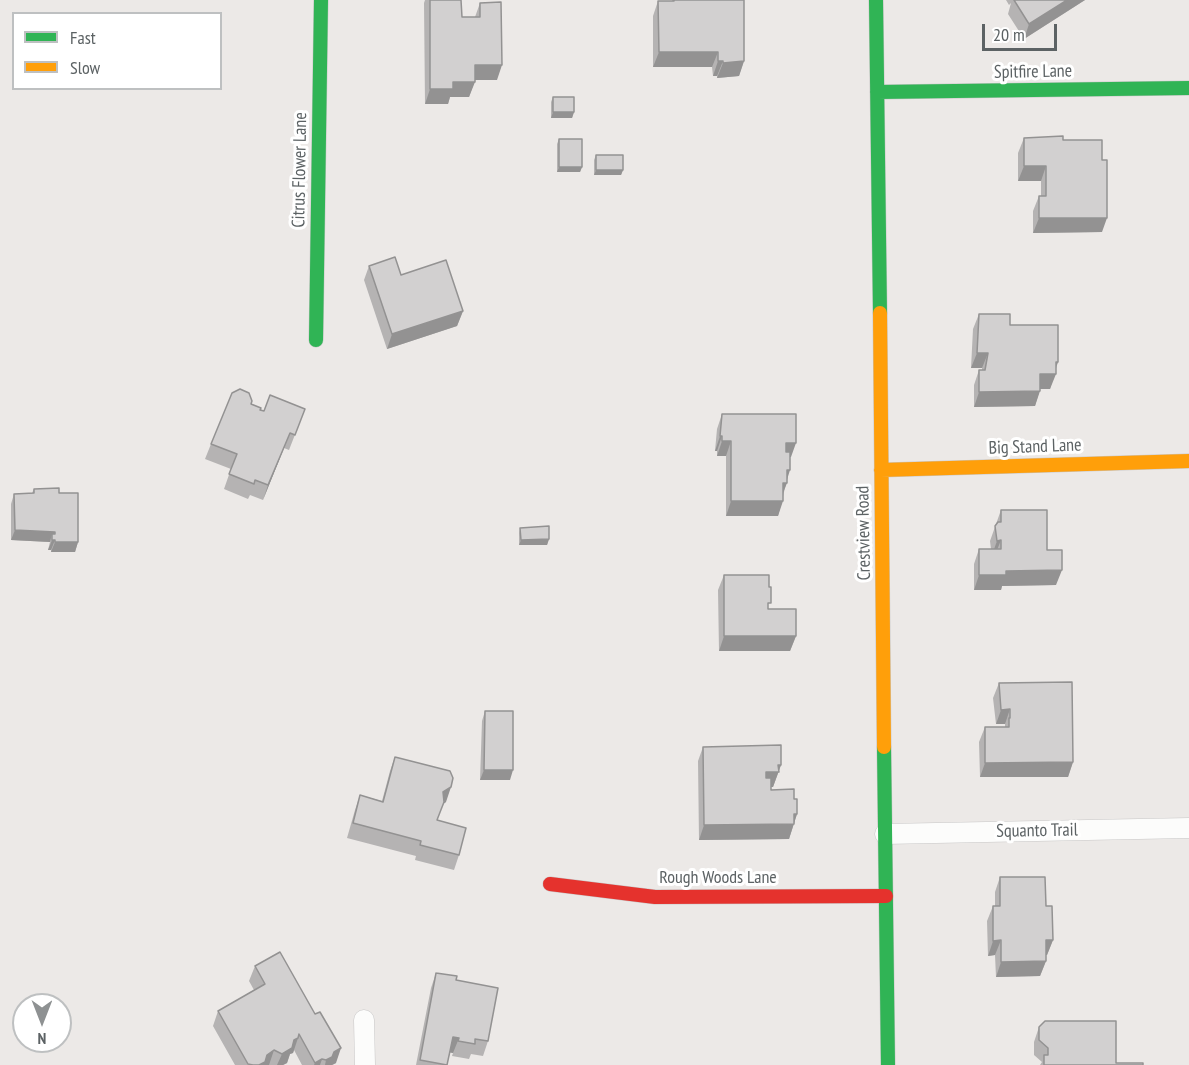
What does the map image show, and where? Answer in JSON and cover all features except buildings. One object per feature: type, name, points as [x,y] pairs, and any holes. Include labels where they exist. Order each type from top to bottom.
[{"type":"street","name":"Citrus Flower Lane","points":[[316,340],[321,0]]},
{"type":"street","name":"Crestview Road","points":[[876,0],[888,1065]]},
{"type":"street","name":"Spitfire Lane","points":[[877,92],[1189,88]]},
{"type":"street","name":"Big Stand Lane","points":[[881,470],[1189,461]]},
{"type":"street","name":"Squanto Trail","points":[[885,834],[1189,828]]},
{"type":"street","name":"Rough Woods Lane","points":[[550,884],[655,897],[886,896]]},
{"type":"street","points":[[364,1020],[365,1065]]},
{"type":"traffic: fast","points":[[316,340],[321,0]]},
{"type":"traffic: fast","points":[[876,0],[880,313]]},
{"type":"traffic: fast","points":[[877,92],[1189,88]]},
{"type":"traffic: fast","points":[[884,747],[888,1065]]},
{"type":"traffic: slow","points":[[880,313],[884,747]]},
{"type":"traffic: slow","points":[[881,470],[1189,461]]},
{"type":"traffic: jam","points":[[550,884],[655,897],[886,896]]}]
